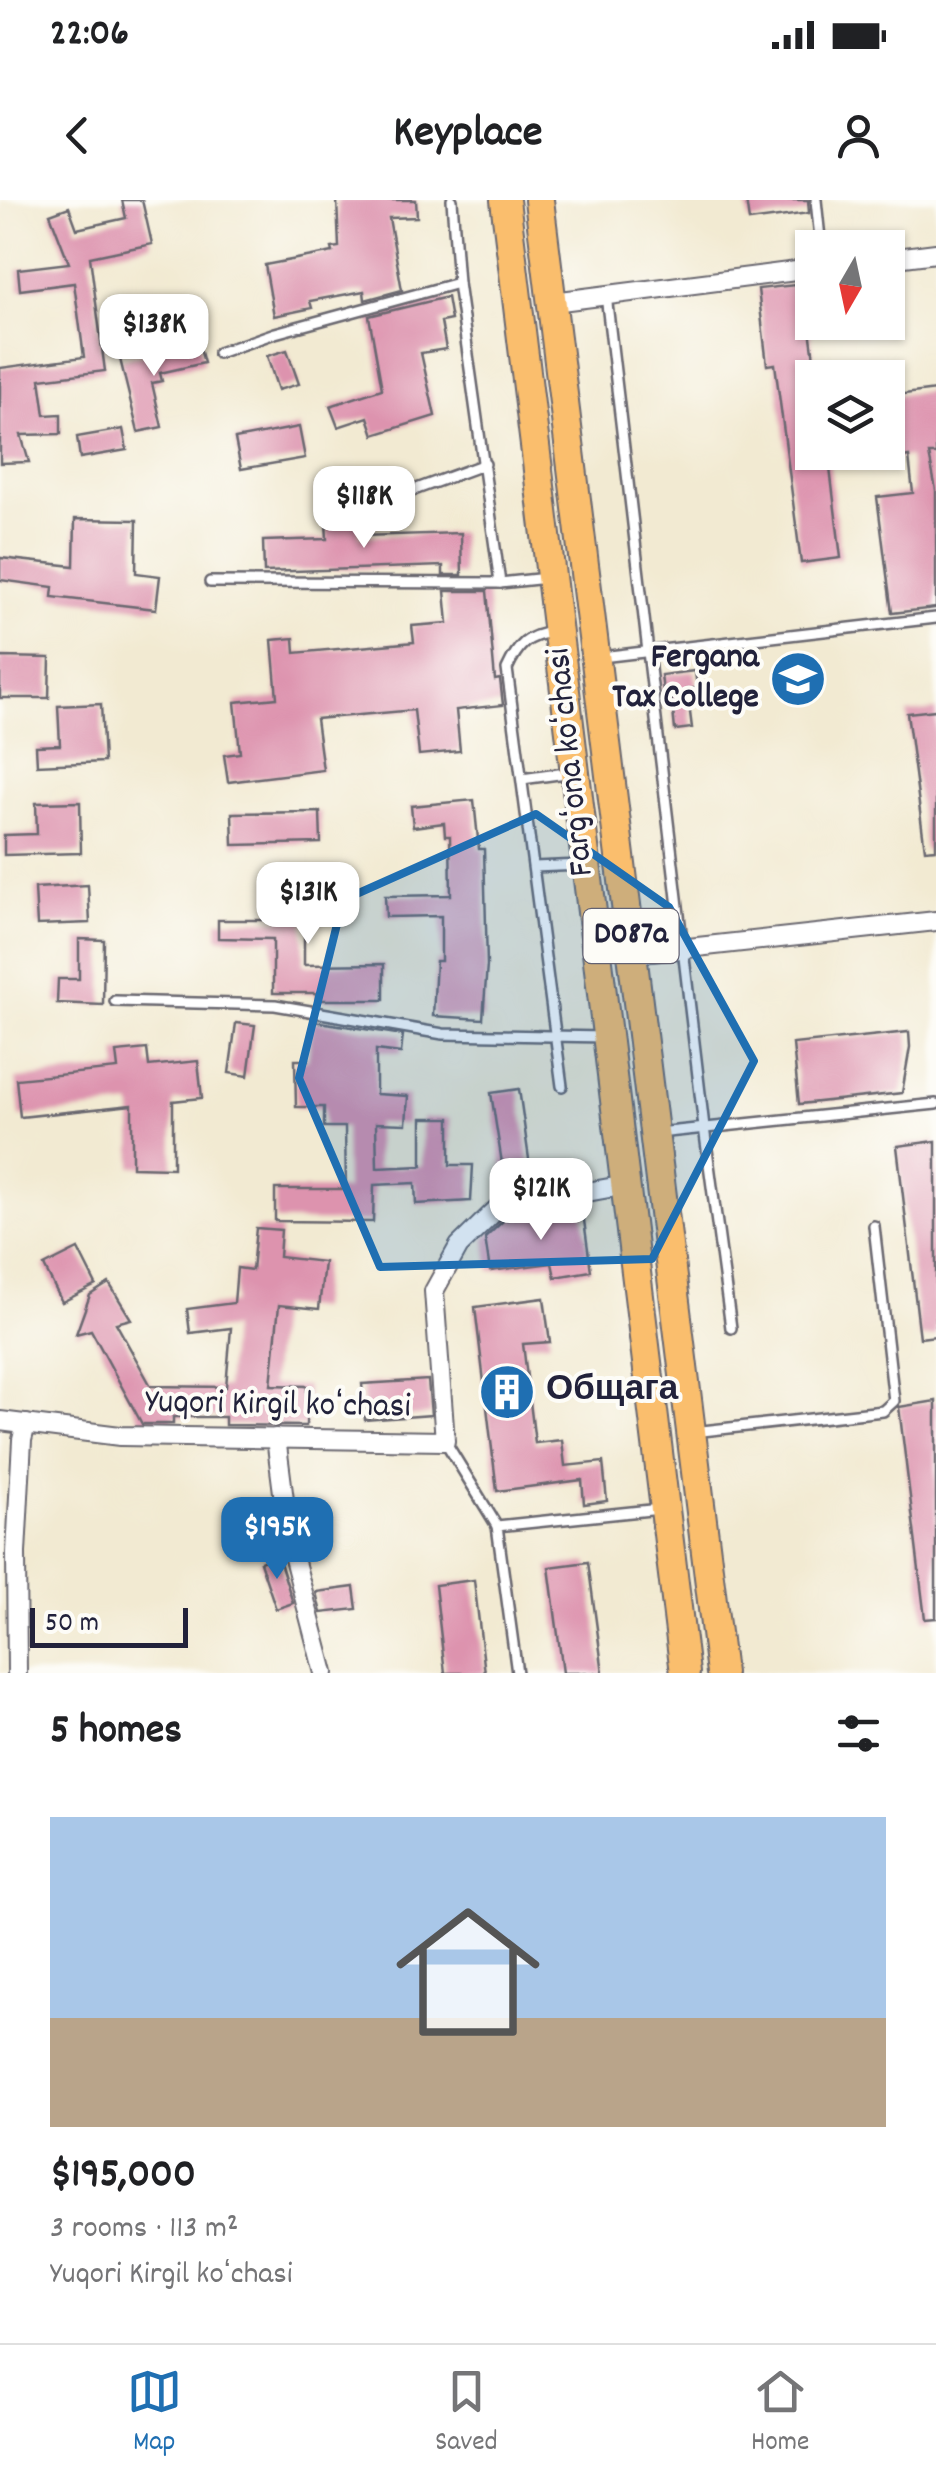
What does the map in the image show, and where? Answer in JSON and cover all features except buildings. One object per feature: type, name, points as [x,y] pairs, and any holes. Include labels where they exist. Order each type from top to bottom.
[{"type":"main road","name":"Fargʻona koʻchasi","points":[[505,200],[685,1673]]},
{"type":"main road","name":"Fargʻona koʻchasi","points":[[539,200],[720,1673]]},
{"type":"main road","points":[[582,828],[616,824]]},
{"type":"street","points":[[905,257],[936,253]]},
{"type":"street","points":[[552,302],[795,271]]},
{"type":"street","points":[[633,954],[936,921]]},
{"type":"street","name":"Yuqori Kirgil koʻchasi","points":[[0,1421],[120,1436],[445,1441],[434,1291],[459,1246],[498,1208],[626,1185]]},
{"type":"street","points":[[17,1673],[16,1553],[26,1424]]},
{"type":"street","points":[[276,1438],[290,1539],[324,1673]]},
{"type":"lane","points":[[452,200],[458,283],[500,583]]},
{"type":"lane","points":[[816,200],[819,230]]},
{"type":"lane","points":[[218,353],[274,333],[458,283]]},
{"type":"lane","points":[[606,295],[731,1328]]},
{"type":"lane","points":[[373,504],[485,464]]},
{"type":"lane","points":[[210,582],[500,583],[552,578]]},
{"type":"lane","points":[[598,657],[936,618]]},
{"type":"lane","points":[[558,631],[531,634],[516,650],[507,669],[562,1086]]},
{"type":"lane","points":[[522,780],[575,772]]},
{"type":"lane","points":[[534,867],[587,865]]},
{"type":"lane","points":[[115,1001],[275,1005],[444,1034],[608,1037]]},
{"type":"lane","points":[[655,1133],[936,1104]]},
{"type":"lane","points":[[690,1432],[884,1411],[894,1401],[874,1226]]},
{"type":"lane","points":[[445,1441],[497,1526],[517,1673]]},
{"type":"lane","points":[[497,1526],[665,1509]]},
{"type":"highlighted area","points":[[536,814],[669,907],[754,1061],[652,1259],[380,1267],[299,1078],[343,900]]},
{"type":"place","name":"Fergana Tax College","points":[[798,679]]},
{"type":"place","name":"Общага","points":[[507,1392]]}]
